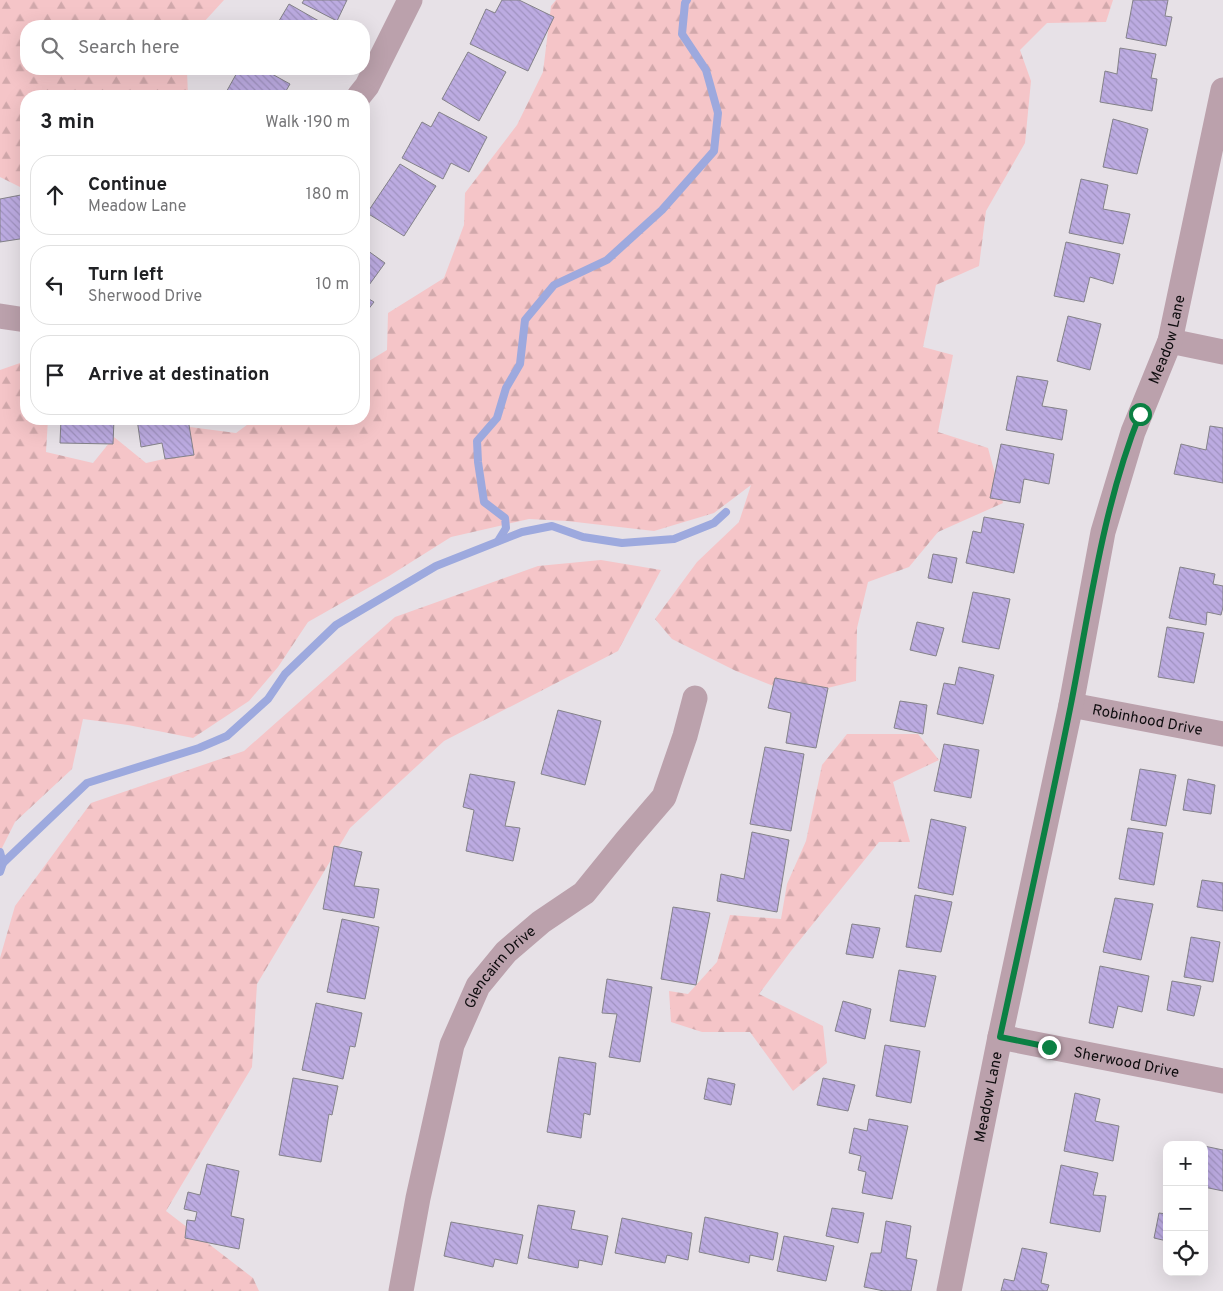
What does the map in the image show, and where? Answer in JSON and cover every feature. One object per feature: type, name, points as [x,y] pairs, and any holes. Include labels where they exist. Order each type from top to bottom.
[{"type":"street","points":[[363,90],[410,0]]},
{"type":"street","name":"Meadow Lane","points":[[949,1291],[1000,1037],[1071,705],[1103,532],[1133,432],[1170,341],[1223,90]]},
{"type":"street","points":[[0,316],[20,319]]},
{"type":"street","points":[[1170,341],[1223,352]]},
{"type":"street","name":"Glencairn Drive","points":[[400,1291],[418,1198],[452,1045],[478,986],[506,952],[541,922],[584,893],[626,840],[664,797],[685,736],[694,698]]},
{"type":"street","name":"Robinhood Drive","points":[[1071,705],[1223,734]]},
{"type":"street","name":"Sherwood Drive","points":[[1000,1037],[1223,1081]]},
{"type":"green space","points":[[0,0],[224,0],[206,20],[20,20],[20,75],[187,75],[188,90],[20,90],[20,187],[0,177]]},
{"type":"green space","points":[[556,0],[1113,0],[1106,22],[1047,23],[1020,50],[1031,81],[1025,143],[986,211],[979,266],[936,285],[923,347],[953,355],[938,432],[988,448],[1003,503],[938,532],[909,567],[868,582],[857,628],[856,681],[803,694],[771,685],[736,671],[672,639],[655,619],[697,562],[739,522],[751,485],[714,513],[654,531],[567,521],[529,519],[451,537],[389,576],[308,622],[278,667],[249,701],[193,738],[128,725],[83,719],[72,769],[15,822],[0,852],[0,370],[20,363],[20,425],[48,425],[46,452],[93,463],[114,437],[146,463],[173,457],[190,427],[236,433],[247,425],[370,425],[370,360],[387,350],[388,313],[444,278],[464,225],[465,193],[517,125],[543,72],[551,6]]},
{"type":"green space","points":[[601,560],[661,570],[618,651],[444,741],[350,828],[257,984],[252,1067],[166,1211],[253,1278],[259,1291],[0,1291],[0,958],[15,906],[91,803],[244,751],[395,617],[538,566]]},
{"type":"green space","points":[[847,734],[918,734],[939,760],[893,782],[910,842],[879,842],[791,951],[759,994],[823,1026],[827,1063],[793,1091],[750,1032],[702,1032],[671,1022],[669,991],[688,994],[717,962],[730,915],[781,919],[787,884],[806,841],[822,765]]},
{"type":"building","points":[[304,0],[347,0],[337,20],[302,3]]},
{"type":"building","points":[[502,0],[519,0],[554,17],[528,71],[470,44],[486,9],[495,13]]},
{"type":"building","points":[[1133,0],[1168,0],[1165,16],[1172,17],[1166,46],[1126,38]]},
{"type":"building","points":[[289,4],[317,20],[280,20]]},
{"type":"building","points":[[1120,48],[1156,54],[1151,78],[1157,79],[1152,111],[1100,102],[1105,71],[1117,74]]},
{"type":"building","points":[[468,52],[506,72],[479,121],[442,99]]},
{"type":"building","points":[[236,75],[274,75],[290,84],[286,90],[227,90]]},
{"type":"building","points":[[439,112],[487,137],[469,172],[451,163],[443,179],[402,158],[422,122],[431,127]]},
{"type":"building","points":[[1113,119],[1148,129],[1137,174],[1103,167]]},
{"type":"building","points":[[400,164],[436,186],[404,236],[370,215],[370,209]]},
{"type":"building","points":[[1081,179],[1108,185],[1103,209],[1130,214],[1123,244],[1069,233]]},
{"type":"building","points":[[20,195],[20,239],[0,242],[0,199]]},
{"type":"building","points":[[1066,242],[1120,254],[1113,284],[1090,277],[1084,302],[1054,296]]},
{"type":"building","points":[[370,252],[385,263],[370,284]]},
{"type":"building","points":[[1068,316],[1101,324],[1090,370],[1057,361]]},
{"type":"building","points":[[1017,376],[1048,381],[1042,406],[1067,410],[1062,440],[1006,430]]},
{"type":"building","points":[[61,425],[114,425],[113,444],[60,443]]},
{"type":"building","points":[[138,425],[189,425],[194,455],[165,459],[162,443],[141,447]]},
{"type":"building","points":[[1210,426],[1223,428],[1223,483],[1174,474],[1181,444],[1206,450]]},
{"type":"building","points":[[1001,444],[1054,454],[1049,484],[1024,479],[1020,503],[990,498]]},
{"type":"building","points":[[984,517],[1024,524],[1014,573],[966,563],[973,531],[981,533]]},
{"type":"building","points":[[933,554],[957,558],[952,583],[928,578]]},
{"type":"building","points":[[1180,567],[1215,574],[1213,584],[1223,586],[1221,615],[1207,612],[1206,625],[1169,618]]},
{"type":"building","points":[[973,592],[1010,599],[999,649],[962,642]]},
{"type":"building","points":[[917,622],[944,628],[936,656],[910,650]]},
{"type":"building","points":[[1167,627],[1204,633],[1194,683],[1158,677]]},
{"type":"building","points":[[959,667],[994,675],[983,724],[937,714],[944,683],[955,685]]},
{"type":"building","points":[[775,678],[828,688],[816,748],[786,743],[791,713],[768,708]]},
{"type":"building","points":[[900,701],[927,705],[923,734],[894,728]]},
{"type":"building","points":[[558,710],[601,721],[585,785],[541,774]]},
{"type":"building","points":[[944,744],[979,750],[971,798],[934,791]]},
{"type":"building","points":[[765,747],[804,754],[791,831],[750,824]]},
{"type":"building","points":[[1140,769],[1176,775],[1166,826],[1131,820]]},
{"type":"building","points":[[470,774],[515,782],[505,826],[520,828],[513,861],[466,851],[474,810],[463,807]]},
{"type":"building","points":[[1188,779],[1215,785],[1211,814],[1183,810]]},
{"type":"building","points":[[931,819],[966,827],[953,895],[918,888]]},
{"type":"building","points":[[1128,828],[1163,833],[1154,885],[1119,879]]},
{"type":"building","points":[[752,832],[789,840],[777,912],[717,901],[721,874],[744,879]]},
{"type":"building","points":[[334,846],[362,852],[354,886],[379,889],[374,918],[323,909]]},
{"type":"building","points":[[1202,880],[1223,883],[1223,911],[1197,907]]},
{"type":"building","points":[[915,895],[952,902],[941,952],[906,947]]},
{"type":"building","points":[[1115,898],[1153,904],[1141,960],[1103,952]]},
{"type":"building","points":[[673,907],[710,913],[696,985],[661,979]]},
{"type":"building","points":[[342,919],[379,927],[365,999],[327,992]]},
{"type":"building","points":[[852,924],[880,928],[873,958],[846,954]]},
{"type":"building","points":[[1191,937],[1220,942],[1213,982],[1184,977]]},
{"type":"building","points":[[1100,966],[1149,976],[1142,1012],[1118,1006],[1113,1028],[1089,1023]]},
{"type":"building","points":[[899,970],[936,976],[925,1027],[890,1021]]},
{"type":"building","points":[[607,979],[652,987],[640,1062],[609,1057],[617,1014],[602,1013]]},
{"type":"building","points":[[1172,981],[1201,986],[1194,1016],[1167,1010]]},
{"type":"building","points":[[843,1001],[871,1009],[865,1039],[835,1031]]},
{"type":"building","points":[[316,1003],[362,1013],[355,1047],[350,1046],[343,1079],[302,1070]]},
{"type":"building","points":[[885,1045],[920,1051],[911,1103],[876,1096]]},
{"type":"building","points":[[559,1057],[596,1063],[590,1115],[584,1113],[581,1138],[547,1132]]},
{"type":"building","points":[[293,1078],[338,1086],[332,1115],[329,1114],[321,1162],[279,1155]]},
{"type":"building","points":[[708,1078],[735,1084],[731,1105],[704,1099]]},
{"type":"building","points":[[823,1078],[855,1085],[848,1111],[817,1105]]},
{"type":"building","points":[[1075,1093],[1100,1099],[1095,1121],[1119,1126],[1113,1161],[1064,1151]]},
{"type":"building","points":[[869,1119],[908,1126],[892,1199],[862,1193],[866,1172],[858,1170],[861,1156],[849,1153],[854,1128],[867,1131]]},
{"type":"building","points":[[1208,1147],[1223,1150],[1223,1191],[1208,1188]]},
{"type":"building","points":[[207,1164],[239,1171],[231,1216],[244,1219],[239,1249],[185,1238],[187,1220],[195,1221],[197,1212],[184,1209],[188,1192],[200,1195]]},
{"type":"building","points":[[1061,1165],[1098,1173],[1093,1195],[1106,1196],[1100,1232],[1050,1223]]},
{"type":"building","points":[[538,1205],[575,1211],[571,1229],[608,1236],[602,1265],[579,1260],[578,1268],[528,1258]]},
{"type":"building","points":[[832,1208],[864,1213],[858,1243],[826,1236]]},
{"type":"building","points":[[1159,1213],[1163,1214],[1163,1240],[1154,1238]]},
{"type":"building","points":[[705,1217],[778,1233],[773,1260],[750,1255],[749,1263],[699,1252]]},
{"type":"building","points":[[622,1218],[692,1233],[688,1260],[667,1255],[665,1263],[615,1253]]},
{"type":"building","points":[[886,1221],[911,1226],[906,1258],[917,1260],[911,1291],[884,1291],[864,1287],[871,1253],[881,1253]]},
{"type":"building","points":[[451,1222],[523,1235],[517,1264],[495,1259],[493,1267],[444,1256]]},
{"type":"building","points":[[784,1236],[834,1246],[826,1281],[777,1271]]},
{"type":"building","points":[[1022,1248],[1047,1253],[1041,1283],[1049,1285],[1047,1291],[1001,1291],[1004,1279],[1014,1281]]},
{"type":"waterway","points":[[498,541],[506,528],[505,518],[484,502],[477,441],[497,418],[506,388],[520,364],[525,320],[554,285],[607,260],[662,210],[714,151],[718,113],[706,70],[682,34],[685,3],[687,0]]},
{"type":"waterway","points":[[3,863],[87,783],[199,748],[227,736],[268,699],[285,674],[336,625],[436,566],[522,532],[552,526],[583,537],[622,543],[674,539],[714,523],[726,512]]},
{"type":"waterway","points":[[0,852],[3,863],[0,872]]},
{"type":"route","points":[[1049,1047],[1000,1037],[1071,705],[1103,532],[1140,414]]}]
